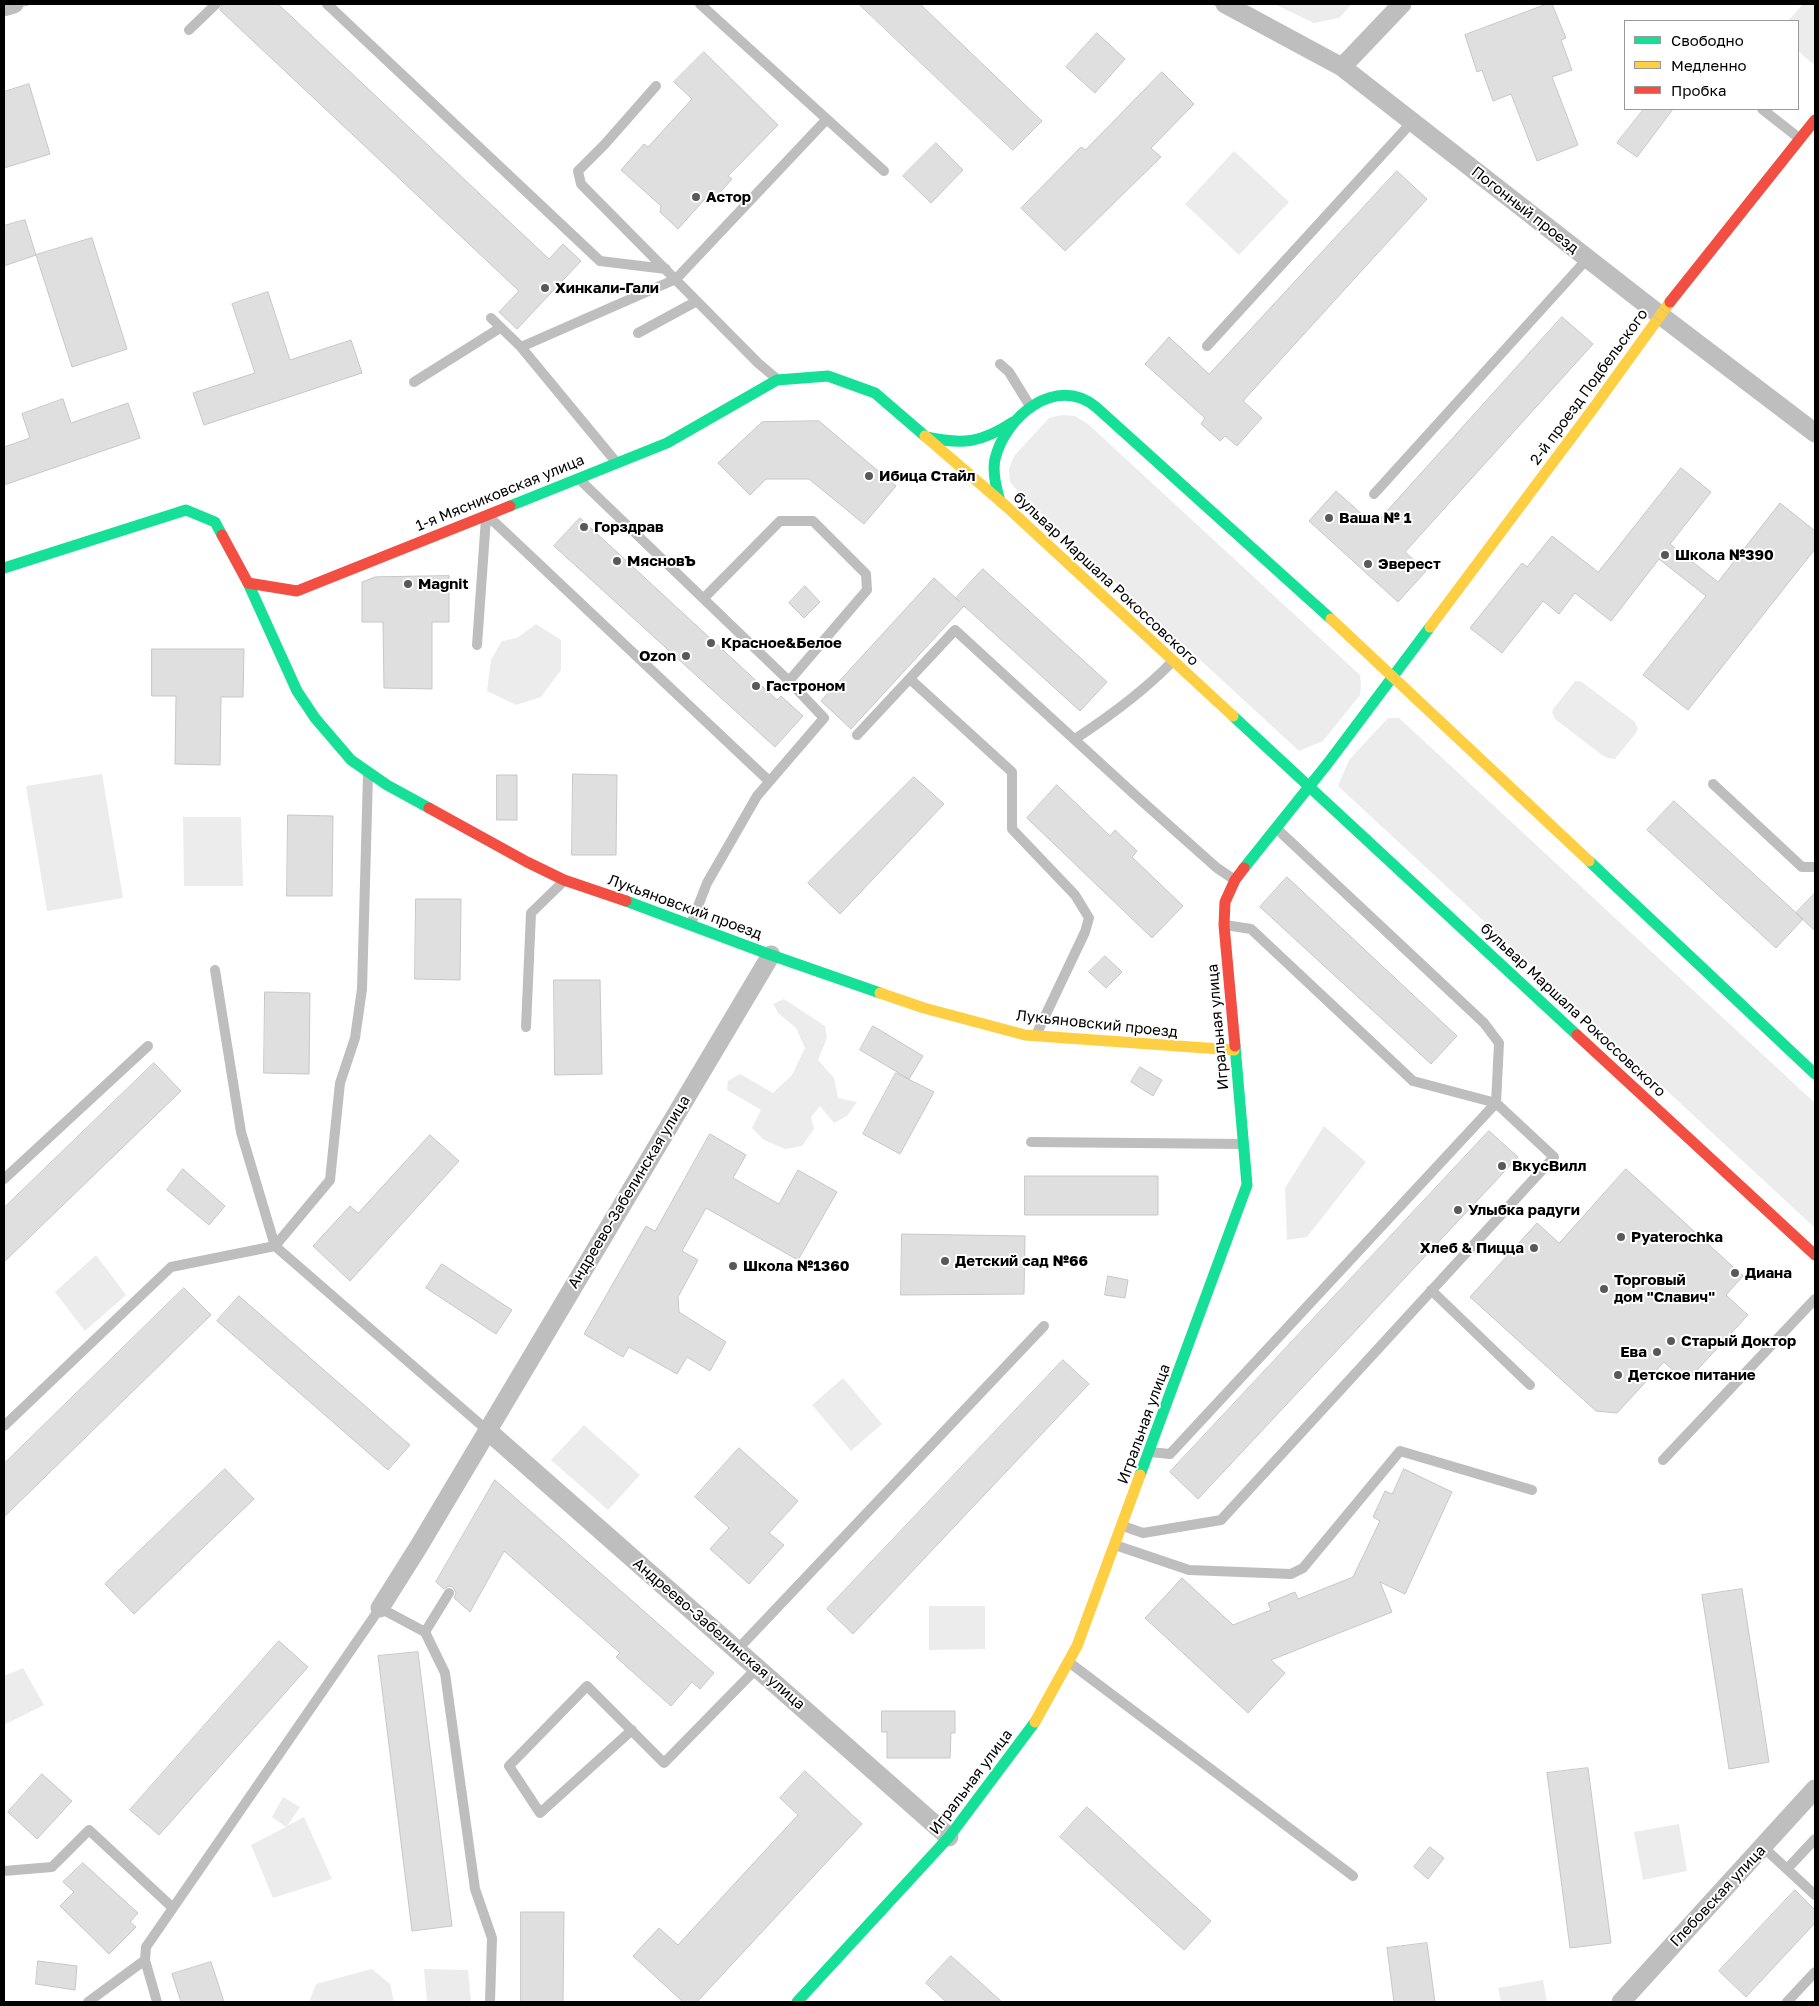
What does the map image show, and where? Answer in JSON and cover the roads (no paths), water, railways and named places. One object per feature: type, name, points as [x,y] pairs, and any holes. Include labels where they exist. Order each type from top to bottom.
[{"type":"street","points":[[4,7],[14,4]]},
{"type":"street","name":"Погонный проезд","points":[[1225,4],[1342,67],[1660,315],[1815,432]]},
{"type":"street","points":[[1342,67],[1402,4]]},
{"type":"street","name":"2-й проезд Подбельского","points":[[1393,676],[1596,406],[1660,315],[1815,120]]},
{"type":"street","name":"1-я Мясниковская улица","points":[[248,583],[297,591],[667,443],[778,380],[828,376],[875,393],[1000,501]]},
{"type":"street","name":"бульвар Маршала Рокоссовского","points":[[1815,1074],[1393,676],[1212,511],[1083,398],[1068,394],[1054,395],[1031,407],[1013,422],[1005,435],[996,458],[996,485],[1000,501],[1815,1256]]},
{"type":"street","points":[[926,437],[952,444],[965,443],[981,440],[1001,431],[1013,422]]},
{"type":"street","points":[[4,568],[186,510],[215,522],[248,583]]},
{"type":"street","name":"Лукьяновский проезд","points":[[248,583],[305,705],[351,760],[387,786],[564,880],[924,1008],[1035,1036],[1140,1045],[1234,1050]]},
{"type":"street","points":[[1308,787],[1393,676]]},
{"type":"street","name":"Игральная улица","points":[[797,2002],[949,1837],[1036,1721],[1077,1646],[1247,1185],[1224,925],[1225,902],[1235,880],[1308,787]]},
{"type":"street","name":"Андреево-Забелинская улица","points":[[380,1608],[771,955]]},
{"type":"street","name":"Андреево-Забелинская улица","points":[[488,1430],[949,1837]]},
{"type":"street","name":"Глебовская улица","points":[[1621,2002],[1815,1789]]},
{"type":"lane","points":[[189,30],[216,4]]},
{"type":"lane","points":[[327,4],[600,260],[666,269]]},
{"type":"lane","points":[[700,4],[884,171]]},
{"type":"lane","points":[[656,86],[605,144],[578,171],[581,184],[758,363],[778,380]]},
{"type":"lane","points":[[1763,110],[1800,139]]},
{"type":"lane","points":[[521,347],[676,279],[826,120]]},
{"type":"lane","points":[[1206,346],[1412,122]]},
{"type":"lane","points":[[1374,494],[1588,258]]},
{"type":"lane","points":[[638,333],[697,301]]},
{"type":"lane","points":[[491,318],[521,347],[616,462]]},
{"type":"lane","points":[[414,382],[500,328]]},
{"type":"lane","points":[[1000,364],[1008,372],[1031,407]]},
{"type":"lane","points":[[578,478],[704,598],[824,718],[758,796],[707,884],[691,925]]},
{"type":"lane","points":[[477,644],[486,515]]},
{"type":"lane","points":[[486,515],[769,781]]},
{"type":"lane","points":[[704,598],[780,521],[813,521],[866,574],[867,590],[789,681]]},
{"type":"lane","points":[[857,735],[955,630],[1134,795],[1217,868],[1235,880]]},
{"type":"lane","points":[[1075,739],[1154,681],[1172,662]]},
{"type":"lane","points":[[910,679],[1012,772],[1012,829],[1075,895],[1089,918],[1085,932],[1035,1036]]},
{"type":"lane","points":[[4,1426],[171,1267],[275,1246],[330,1180],[340,1083],[355,1038],[362,989],[368,772]]},
{"type":"lane","points":[[1713,784],[1802,867],[1815,867]]},
{"type":"lane","points":[[1149,1452],[1170,1454],[1496,1103],[1499,1043],[1484,1023],[1276,829]]},
{"type":"lane","points":[[526,1027],[530,913],[564,880]]},
{"type":"lane","points":[[1122,1526],[1143,1533],[1221,1520],[1554,1157],[1496,1103],[1413,1081],[1251,929],[1224,925]]},
{"type":"lane","points":[[215,970],[241,1132],[275,1246],[488,1430]]},
{"type":"lane","points":[[4,1179],[148,1046]]},
{"type":"lane","points":[[1031,1142],[1244,1144]]},
{"type":"lane","points":[[1432,1290],[1530,1384]]},
{"type":"lane","points":[[1663,1460],[1815,1298]]},
{"type":"lane","points":[[737,1650],[1044,1326]]},
{"type":"lane","points":[[1115,1545],[1189,1570],[1291,1574],[1303,1568],[1400,1451],[1532,1490]]},
{"type":"lane","points":[[424,1632],[449,1593]]},
{"type":"lane","points":[[157,2002],[145,1960],[146,1947],[380,1608],[424,1632],[444,1673],[475,1889],[492,1938],[490,2002]]},
{"type":"lane","points":[[1069,1663],[1353,1876]]},
{"type":"lane","points":[[632,1730],[540,1813],[509,1766],[587,1686],[632,1730],[664,1763],[757,1668]]},
{"type":"lane","points":[[4,1871],[52,1867],[89,1830],[173,1908]]},
{"type":"lane","points":[[1787,1869],[1815,1839]]},
{"type":"lane","points":[[1763,1847],[1815,1895]]},
{"type":"lane","points":[[88,2002],[145,1960]]},
{"type":"lane","points":[[1787,2002],[1815,1972]]},
{"type":"tram line","points":[[4,12],[31,4]]},
{"type":"tram line","points":[[1213,4],[1339,71],[1683,339],[1815,439]]},
{"type":"tram line","points":[[1235,4],[1345,63],[1815,427]]},
{"type":"place","name":"Астор","points":[[696,197]]},
{"type":"place","name":"Хинкали-Гали","points":[[545,288]]},
{"type":"place","name":"Ибица Стайл","points":[[869,476]]},
{"type":"place","name":"Ваша № 1","points":[[1329,518]]},
{"type":"place","name":"Горздрав","points":[[584,527]]},
{"type":"place","name":"Школа №390","points":[[1665,555]]},
{"type":"place","name":"МясновЪ","points":[[617,561]]},
{"type":"place","name":"Эверест","points":[[1368,564]]},
{"type":"place","name":"Magnit","points":[[408,584]]},
{"type":"place","name":"Красное&Белое","points":[[711,643]]},
{"type":"place","name":"Ozon","points":[[686,656]]},
{"type":"place","name":"Гастроном","points":[[756,686]]},
{"type":"place","name":"ВкусВилл","points":[[1502,1166]]},
{"type":"place","name":"Улыбка радуги","points":[[1458,1210]]},
{"type":"place","name":"Pyaterochka","points":[[1621,1237]]},
{"type":"place","name":"Хлеб & Пицца","points":[[1534,1248]]},
{"type":"place","name":"Детский сад №66","points":[[945,1261]]},
{"type":"place","name":"Школа №1360","points":[[733,1266]]},
{"type":"place","name":"Диана","points":[[1735,1273]]},
{"type":"place","name":"Торговый дом \"Славич\"","points":[[1604,1289]]},
{"type":"place","name":"Старый Доктор","points":[[1671,1341]]},
{"type":"place","name":"Ева","points":[[1657,1352]]},
{"type":"place","name":"Детское питание","points":[[1618,1375]]}]
